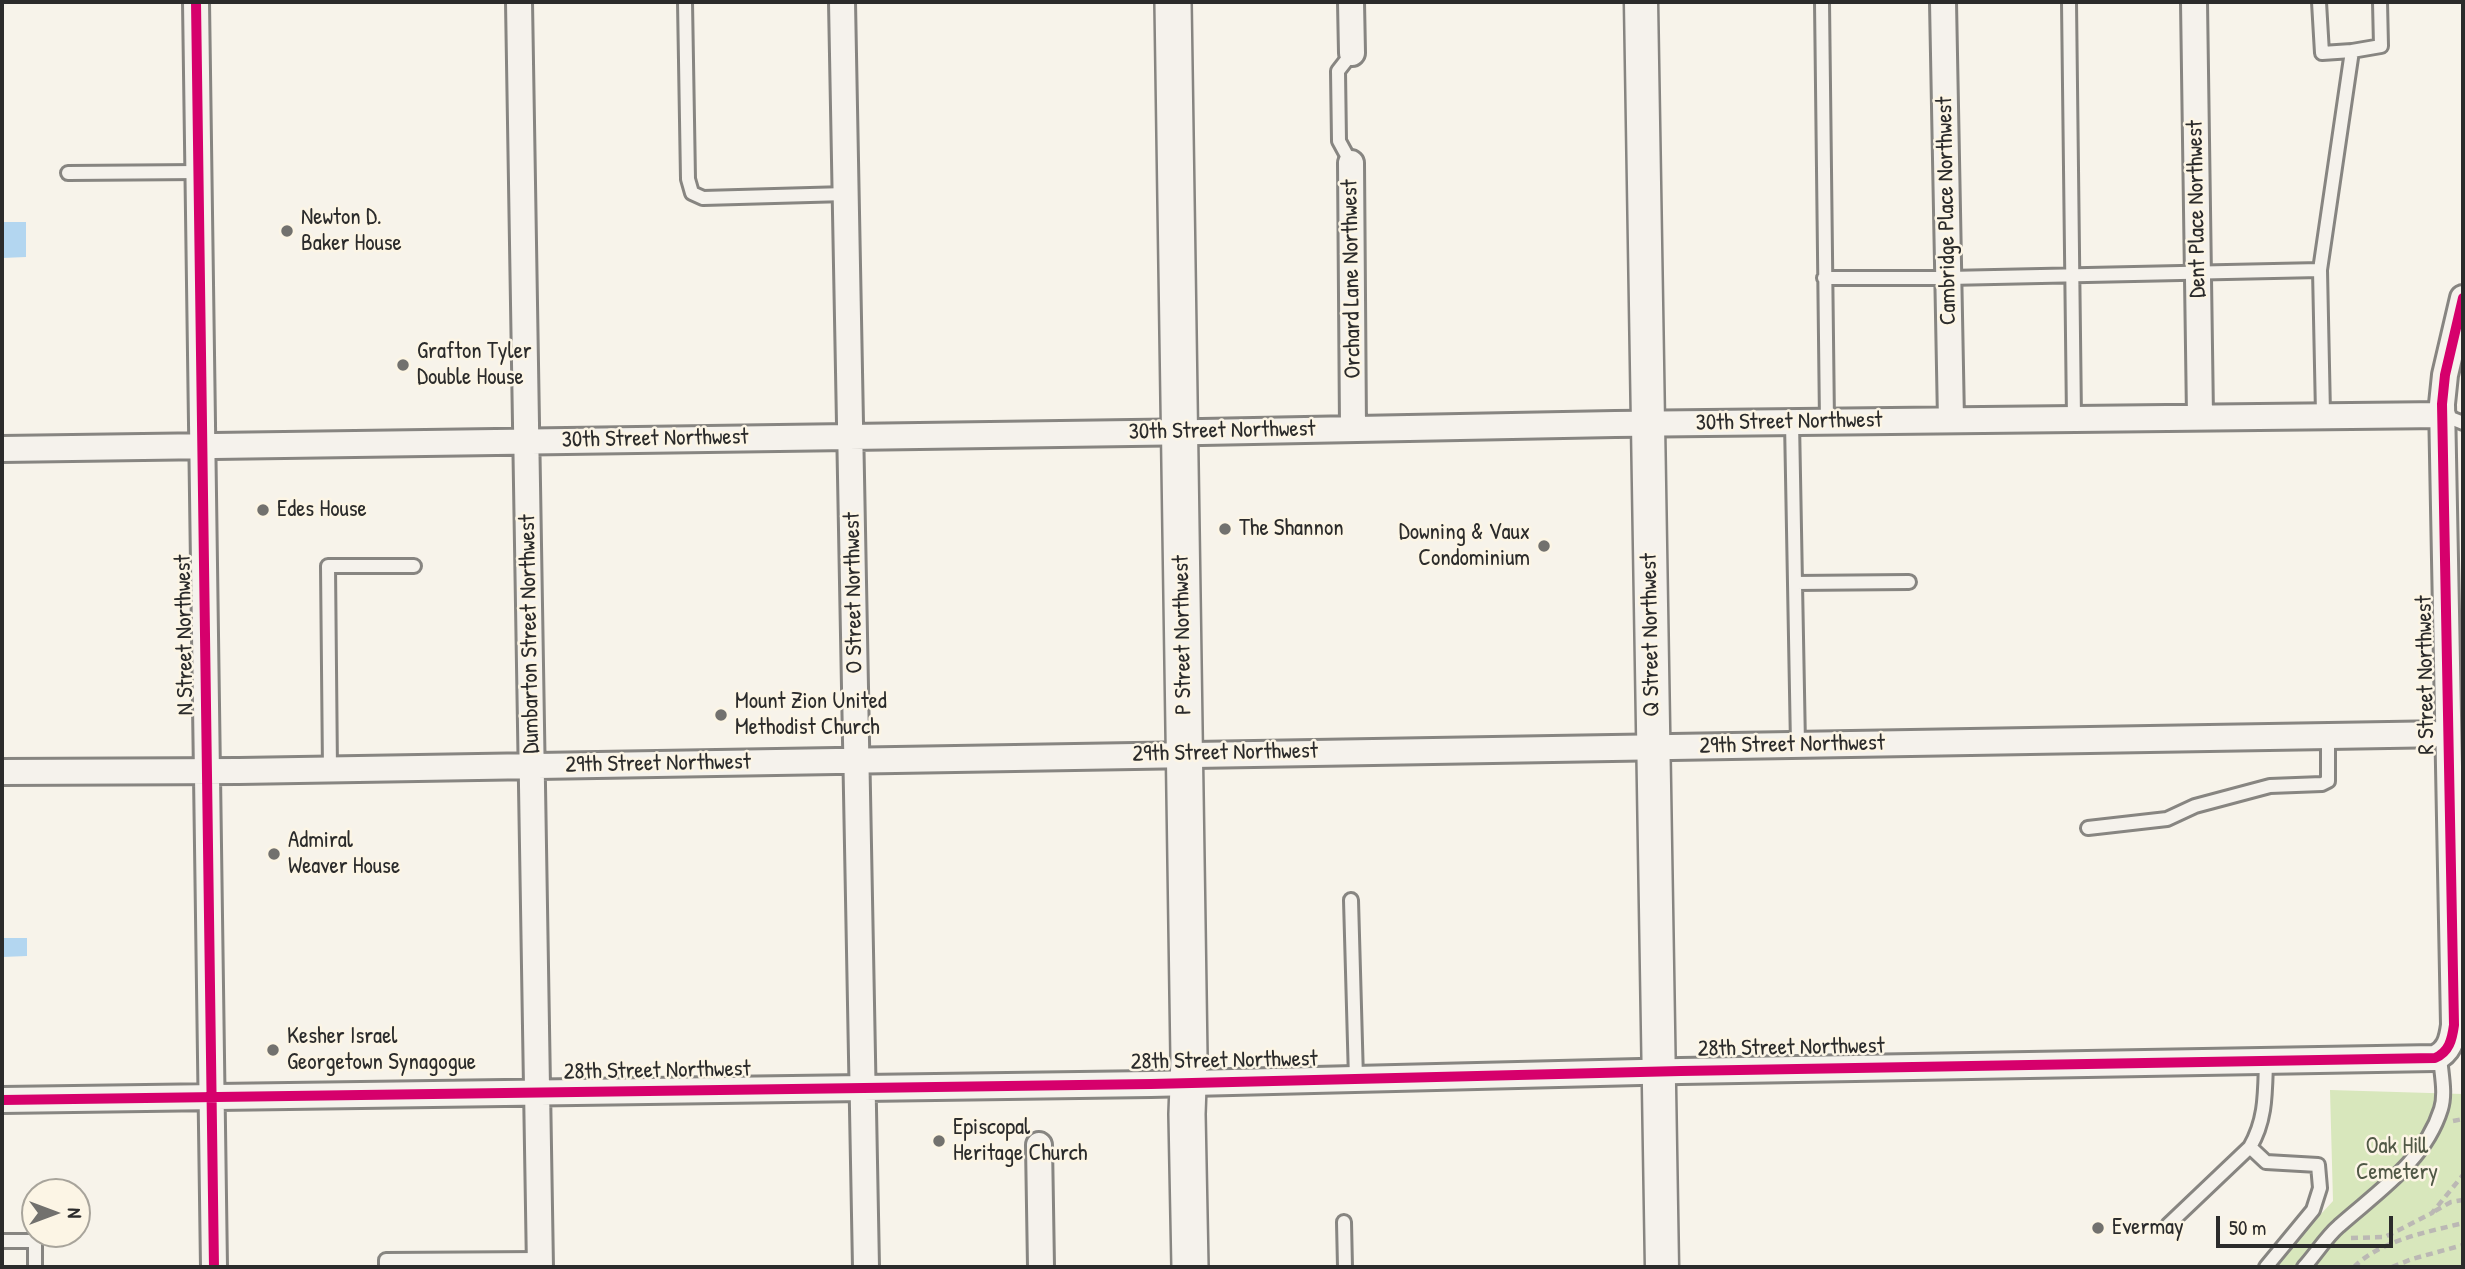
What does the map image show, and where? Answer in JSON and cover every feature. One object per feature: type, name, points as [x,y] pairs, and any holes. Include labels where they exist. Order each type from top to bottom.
[{"type":"main road","name":"P Street Northwest","points":[[1173,2],[1190,1267]]},
{"type":"street","name":"N Street Northwest","points":[[197,2],[214,1267]]},
{"type":"street","name":"Dumbarton Street Northwest","points":[[520,2],[540,1263]]},
{"type":"street","name":"O Street Northwest","points":[[842,2],[866,1267]]},
{"type":"street","points":[[1351,2],[1352,53]]},
{"type":"street","name":"Q Street Northwest","points":[[1641,2],[1662,1267]]},
{"type":"street","name":"Cambridge Place Northwest","points":[[1943,2],[1951,420]]},
{"type":"street","name":"Dent Place Northwest","points":[[2194,2],[2200,416]]},
{"type":"street","name":"Orchard Lane Northwest","points":[[1351,163],[1353,428]]},
{"type":"street","name":"R Street Northwest","points":[[2443,1054],[2451,1040],[2454,1025],[2448,734],[2453,419],[2445,375],[2463,298]]},
{"type":"street","name":"30th Street Northwest","points":[[2,449],[2323,414],[2453,419]]},
{"type":"street","name":"29th Street Northwest","points":[[2,772],[330,770],[2448,734]]},
{"type":"street","name":"28th Street Northwest","points":[[2,1100],[1188,1083],[2425,1059],[2443,1054]]},
{"type":"street","points":[[1040,1145],[1041,1267]]},
{"type":"lane","points":[[685,2],[688,180],[692,193],[703,198],[846,194]]},
{"type":"lane","points":[[1822,2],[1827,422]]},
{"type":"lane","points":[[2069,2],[2074,418]]},
{"type":"lane","points":[[2319,2],[2322,53],[2381,46],[2380,2]]},
{"type":"lane","points":[[2323,414],[2320,270],[2352,51]]},
{"type":"lane","name":"Orchard Lane Northwest","points":[[1351,163],[1339,141],[1338,71],[1352,53]]},
{"type":"lane","points":[[68,173],[199,172]]},
{"type":"lane","points":[[1824,278],[2320,270]]},
{"type":"lane","points":[[1792,422],[1798,745]]},
{"type":"lane","points":[[330,770],[328,566],[414,566]]},
{"type":"lane","points":[[1795,583],[1909,582]]},
{"type":"lane","points":[[2088,828],[2167,819],[2195,806],[2270,786],[2322,784],[2328,781],[2328,737]]},
{"type":"lane","points":[[1351,900],[1356,1079]]},
{"type":"lane","points":[[2304,1267],[2337,1228],[2383,1189],[2425,1142],[2441,1108],[2443,1054]]},
{"type":"lane","points":[[2168,1225],[2250,1147],[2259,1133],[2264,1112],[2266,1062]]},
{"type":"lane","points":[[2250,1147],[2266,1162],[2318,1166],[2320,1188],[2313,1210],[2266,1267]]},
{"type":"lane","points":[[1344,1222],[1345,1267]]},
{"type":"lane","points":[[2,1241],[35,1241],[35,1267]]},
{"type":"lane","points":[[386,1267],[386,1261],[540,1263]]},
{"type":"path","points":[[2432,1213],[2463,1175]]},
{"type":"path","points":[[2337,1228],[2346,1237],[2356,1239],[2385,1237],[2451,1202],[2463,1200]]},
{"type":"path","points":[[2354,1267],[2362,1259],[2382,1249],[2463,1223]]},
{"type":"path","points":[[2392,1267],[2426,1254],[2463,1245]]},
{"type":"green space","name":"Oak Hill Cemetery","points":[[2330,1090],[2463,1094],[2463,1267],[2272,1267],[2333,1201]]},
{"type":"water","points":[[2,222],[26,222],[26,257],[2,258]]},
{"type":"water","points":[[2,938],[27,938],[27,956],[2,957]]},
{"type":"cycle path","points":[[196,2],[214,1267]]},
{"type":"cycle path","points":[[2,1100],[1151,1084],[1681,1071],[2435,1058],[2449,1045],[2454,1025],[2442,404],[2445,375],[2463,298]]},
{"type":"place","name":"Newton D. Baker House","points":[[287,231]]},
{"type":"place","name":"Grafton Tyler Double House","points":[[403,365]]},
{"type":"place","name":"Edes House","points":[[263,510]]},
{"type":"place","name":"The Shannon","points":[[1225,529]]},
{"type":"place","name":"Downing & Vaux Condominium","points":[[1544,546]]},
{"type":"place","name":"Mount Zion United Methodist Church","points":[[721,715]]},
{"type":"place","name":"Admiral Weaver House","points":[[274,854]]},
{"type":"place","name":"Kesher Israel Georgetown Synagogue","points":[[273,1050]]},
{"type":"place","name":"Episcopal Heritage Church","points":[[939,1141]]},
{"type":"place","name":"Evermay","points":[[2098,1228]]}]
